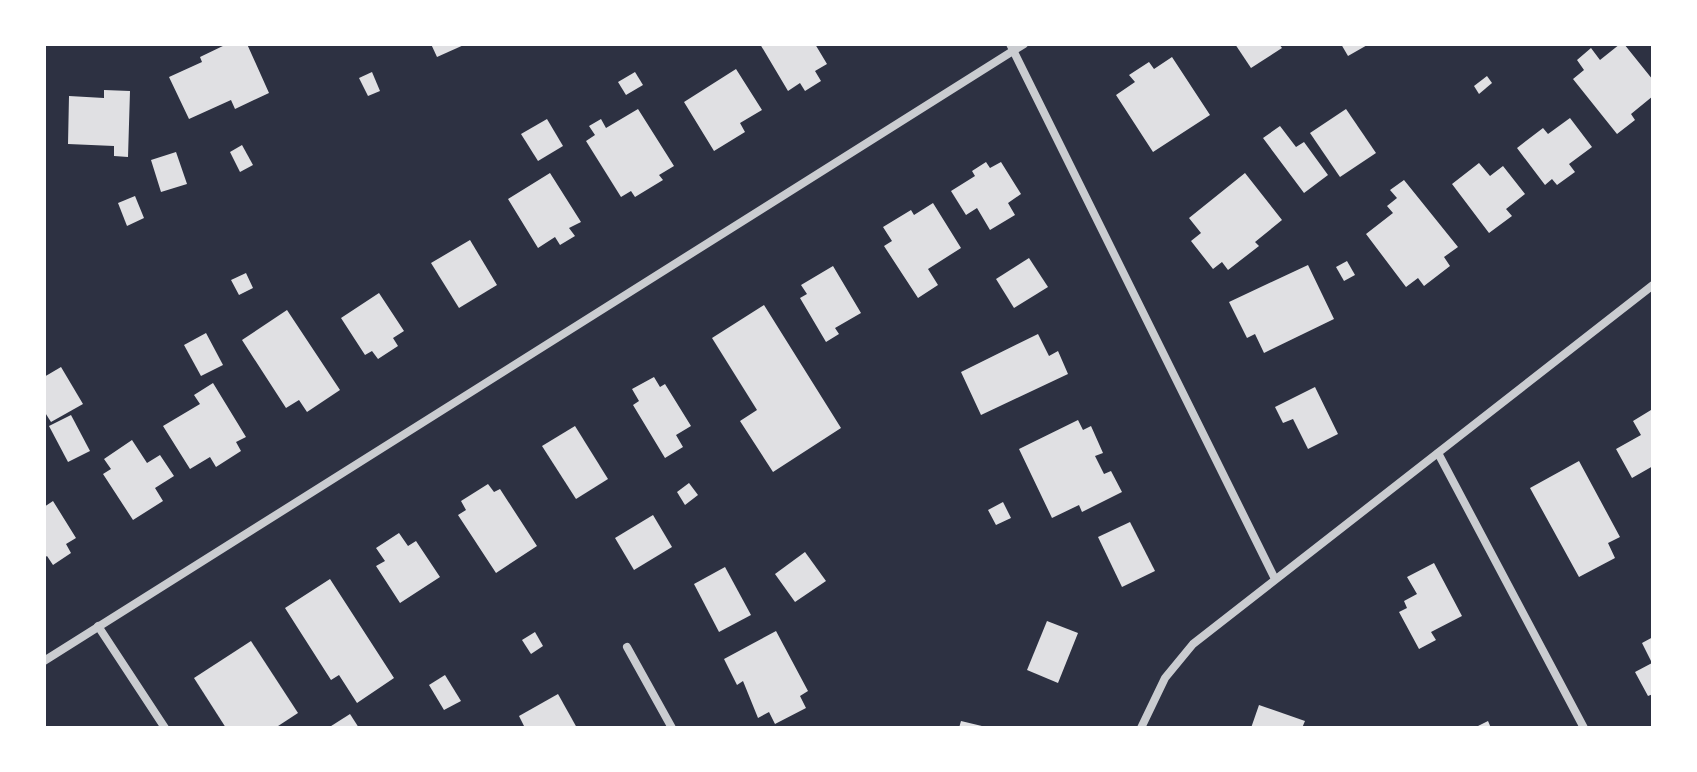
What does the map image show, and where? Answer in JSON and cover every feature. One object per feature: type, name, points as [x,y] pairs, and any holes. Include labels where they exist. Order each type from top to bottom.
[{"type":"street","points":[[44,661],[1012,47],[1024,44]]},
{"type":"street","points":[[1012,47],[1275,579]]},
{"type":"street","points":[[1141,728],[1165,678],[1193,644],[1653,285]]},
{"type":"street","points":[[1438,453],[1584,728]]},
{"type":"street","points":[[98,626],[165,728]]},
{"type":"street","points":[[627,647],[672,728]]},
{"type":"building","points":[[227,44],[247,44],[269,93],[235,109],[231,100],[189,119],[169,77],[202,62],[200,57]]},
{"type":"building","points":[[431,44],[466,44],[437,57]]},
{"type":"building","points":[[760,44],[815,44],[827,64],[815,71],[821,81],[805,91],[800,83],[788,91]]},
{"type":"building","points":[[1235,44],[1279,44],[1282,48],[1251,68]]},
{"type":"building","points":[[1341,44],[1369,44],[1348,56]]},
{"type":"building","points":[[1624,44],[1653,80],[1653,96],[1631,114],[1635,120],[1617,134],[1573,79],[1584,70],[1577,60],[1591,48],[1600,60]]},
{"type":"building","points":[[1172,57],[1210,115],[1153,152],[1116,95],[1135,82],[1129,75],[1149,62],[1154,69]]},
{"type":"building","points":[[736,69],[762,110],[740,123],[745,132],[714,151],[684,102]]},
{"type":"building","points":[[372,72],[380,91],[368,96],[359,78]]},
{"type":"building","points":[[635,72],[643,85],[626,95],[618,82]]},
{"type":"building","points":[[1487,76],[1492,83],[1479,94],[1474,86]]},
{"type":"building","points":[[104,90],[130,91],[128,157],[114,156],[114,146],[68,144],[69,96],[104,98]]},
{"type":"building","points":[[638,109],[674,166],[659,175],[663,180],[635,197],[631,191],[621,197],[586,141],[595,135],[589,126],[601,119],[606,128]]},
{"type":"building","points":[[1346,109],[1376,153],[1340,177],[1310,133]]},
{"type":"building","points":[[1570,118],[1592,147],[1569,164],[1575,172],[1557,185],[1552,179],[1545,185],[1517,148],[1543,128],[1548,134]]},
{"type":"building","points":[[547,119],[563,146],[538,161],[521,134]]},
{"type":"building","points":[[1280,126],[1296,147],[1304,142],[1328,175],[1304,193],[1263,138]]},
{"type":"building","points":[[242,145],[253,165],[240,172],[230,152]]},
{"type":"building","points":[[176,152],[187,184],[161,192],[151,160]]},
{"type":"building","points":[[986,162],[990,168],[1001,162],[1021,194],[1008,203],[1015,215],[990,230],[977,208],[966,215],[951,191],[975,176],[972,171]]},
{"type":"building","points":[[1479,163],[1490,176],[1503,166],[1525,194],[1506,209],[1512,216],[1489,233],[1452,184]]},
{"type":"building","points":[[550,173],[581,222],[569,228],[575,236],[560,245],[555,237],[538,248],[508,199]]},
{"type":"building","points":[[1245,173],[1282,220],[1255,242],[1259,246],[1228,270],[1222,262],[1213,269],[1191,241],[1201,233],[1189,218]]},
{"type":"building","points":[[1404,180],[1458,247],[1444,257],[1450,266],[1424,286],[1418,278],[1406,287],[1366,234],[1393,213],[1387,206],[1397,198],[1390,190]]},
{"type":"building","points":[[135,196],[144,218],[127,226],[118,203]]},
{"type":"building","points":[[933,203],[961,248],[928,269],[938,285],[918,298],[884,246],[892,241],[883,227],[911,210],[914,215]]},
{"type":"building","points":[[470,240],[497,285],[459,308],[431,263]]},
{"type":"building","points":[[1029,258],[1048,287],[1014,308],[996,279]]},
{"type":"building","points":[[1347,261],[1355,275],[1344,281],[1336,267]]},
{"type":"building","points":[[1308,265],[1334,319],[1264,353],[1255,334],[1247,338],[1229,302]]},
{"type":"building","points":[[833,266],[861,313],[835,328],[839,334],[826,342],[800,298],[807,294],[801,285]]},
{"type":"building","points":[[246,273],[253,288],[239,295],[231,280]]},
{"type":"building","points":[[379,293],[404,331],[393,338],[398,346],[378,359],[372,351],[365,355],[341,318]]},
{"type":"building","points":[[764,305],[841,428],[773,472],[740,421],[757,410],[712,338]]},
{"type":"building","points":[[287,310],[340,390],[307,412],[299,400],[286,408],[242,340]]},
{"type":"building","points":[[206,333],[223,365],[201,376],[184,345]]},
{"type":"building","points":[[1038,334],[1049,356],[1058,351],[1068,374],[981,415],[961,372]]},
{"type":"building","points":[[61,367],[83,404],[51,422],[44,411],[44,377]]},
{"type":"building","points":[[654,377],[660,387],[665,384],[691,426],[676,435],[683,447],[665,458],[633,405],[639,401],[632,389]]},
{"type":"building","points":[[213,383],[246,437],[236,442],[241,451],[216,467],[210,457],[190,469],[163,426],[200,404],[194,395]]},
{"type":"building","points":[[1315,387],[1338,434],[1308,449],[1293,419],[1283,423],[1275,407]]},
{"type":"building","points":[[1651,410],[1653,466],[1632,478],[1616,449],[1641,435],[1633,421]]},
{"type":"building","points":[[71,415],[90,451],[68,462],[49,426]]},
{"type":"building","points":[[1078,420],[1083,430],[1091,426],[1103,453],[1095,456],[1104,474],[1111,471],[1122,492],[1082,512],[1079,505],[1052,518],[1019,449]]},
{"type":"building","points":[[575,426],[608,479],[576,499],[542,446]]},
{"type":"building","points":[[132,440],[147,463],[160,455],[174,476],[155,488],[163,501],[133,520],[103,474],[111,469],[104,459]]},
{"type":"building","points":[[1579,461],[1620,537],[1608,543],[1615,558],[1579,577],[1530,488]]},
{"type":"building","points":[[689,483],[698,495],[685,505],[677,492]]},
{"type":"building","points":[[488,484],[494,492],[500,489],[537,546],[496,573],[458,515],[466,510],[461,501]]},
{"type":"building","points":[[53,501],[76,538],[66,544],[71,553],[53,565],[47,556],[44,558],[44,507]]},
{"type":"building","points":[[1003,502],[1011,518],[996,525],[988,510]]},
{"type":"building","points":[[653,515],[672,547],[634,570],[615,538]]},
{"type":"building","points":[[1130,522],[1155,571],[1122,587],[1098,537]]},
{"type":"building","points":[[399,533],[408,546],[416,541],[440,577],[400,603],[376,566],[385,561],[376,548]]},
{"type":"building","points":[[805,552],[826,581],[795,602],[775,574]]},
{"type":"building","points":[[1434,563],[1462,616],[1431,632],[1436,640],[1419,649],[1399,612],[1407,608],[1404,601],[1417,594],[1407,577]]},
{"type":"building","points":[[725,567],[751,615],[719,632],[694,584]]},
{"type":"building","points":[[330,579],[394,678],[357,703],[339,675],[331,680],[285,608]]},
{"type":"building","points":[[1047,621],[1078,633],[1058,683],[1027,670]]},
{"type":"building","points":[[776,631],[808,691],[800,696],[806,708],[775,724],[769,712],[758,718],[743,681],[737,685],[724,659]]},
{"type":"building","points":[[535,632],[543,646],[531,654],[522,640]]},
{"type":"building","points":[[1653,637],[1653,694],[1648,696],[1635,672],[1652,663],[1642,643]]},
{"type":"building","points":[[251,641],[298,713],[275,728],[226,728],[194,678]]},
{"type":"building","points":[[445,675],[461,701],[444,710],[429,685]]},
{"type":"building","points":[[558,694],[577,728],[525,728],[519,716]]},
{"type":"building","points":[[1259,705],[1305,721],[1302,728],[1251,728]]},
{"type":"building","points":[[350,714],[359,728],[328,728]]},
{"type":"building","points":[[961,721],[986,727],[986,728],[959,728]]},
{"type":"building","points":[[1488,721],[1491,728],[1474,728]]}]
